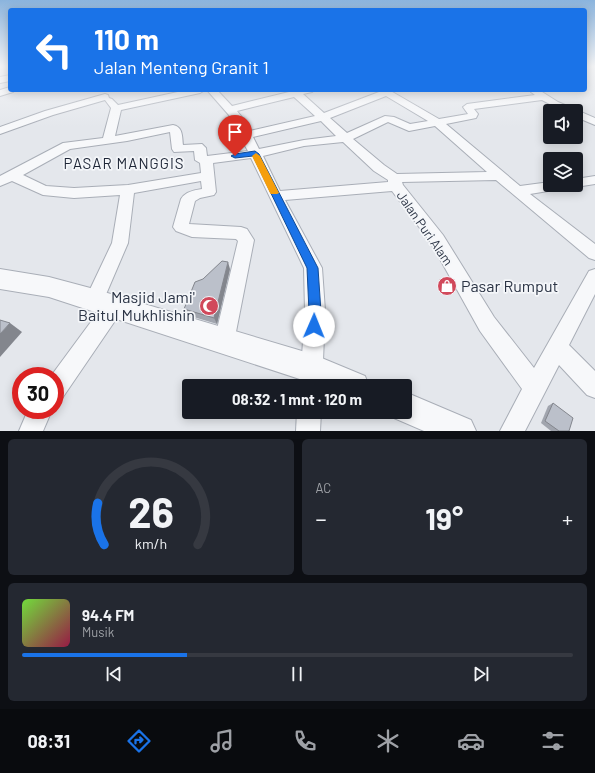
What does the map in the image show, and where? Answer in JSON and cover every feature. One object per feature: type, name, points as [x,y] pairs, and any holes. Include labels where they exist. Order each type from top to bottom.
[{"type":"street","points":[[116,108],[191,92]]},
{"type":"street","points":[[0,280],[49,287],[104,303],[224,342],[312,377],[315,312],[313,268],[245,135],[240,121],[214,92]]},
{"type":"street","points":[[230,110],[294,92]]},
{"type":"street","name":"Jalan Puri Alam","points":[[294,92],[395,182],[437,239],[487,324],[535,387]]},
{"type":"street","points":[[245,135],[322,118],[382,92]]},
{"type":"street","points":[[386,92],[437,122],[517,191],[595,253]]},
{"type":"street","points":[[536,92],[544,98],[557,104]]},
{"type":"street","points":[[0,131],[104,94],[116,108]]},
{"type":"street","points":[[8,176],[72,145],[127,138],[173,128],[175,129],[178,149],[198,147],[200,148],[201,160],[206,160],[255,154],[304,143],[346,138],[387,118],[409,128],[472,116],[473,114],[468,107],[471,106],[544,98]]},
{"type":"street","points":[[108,140],[116,108]]},
{"type":"street","points":[[583,116],[595,122]]},
{"type":"street","points":[[72,145],[76,132]]},
{"type":"street","points":[[206,160],[209,192],[196,194],[188,199],[181,227],[192,231],[238,233],[244,235],[246,245],[224,342]]},
{"type":"street","points":[[0,166],[8,176],[43,190],[74,193],[128,190],[208,176]]},
{"type":"street","points":[[276,196],[360,188],[395,182],[499,176]]},
{"type":"street","points":[[583,182],[595,180]]},
{"type":"street","points":[[517,191],[543,187]]},
{"type":"street","points":[[64,373],[104,303],[120,243],[128,190]]},
{"type":"street","points":[[512,431],[595,276]]},
{"type":"street","points":[[556,347],[595,387]]},
{"type":"street","points":[[412,411],[460,431]]},
{"type":"street","points":[[31,431],[36,419]]},
{"type":"street","points":[[308,431],[309,419]]},
{"type":"building","points":[[222,261],[228,262],[214,318],[184,309],[195,282],[203,279]]},
{"type":"building","points":[[0,320],[10,323],[0,334]]},
{"type":"building","points":[[553,403],[573,418],[569,431],[559,431],[545,421]]},
{"type":"slow traffic","points":[[256,156],[274,193]]},
{"type":"place","name":"Pasar Rumput","points":[[447,286]]},
{"type":"place","name":"Masjid Jami' Baitul Mukhlishin","points":[[209,306]]},
{"type":"district","name":"PASAR MANGGIS","points":[[124,164]]},
{"type":"route","points":[[235,156],[255,154],[313,268],[315,312],[314,326]]}]
